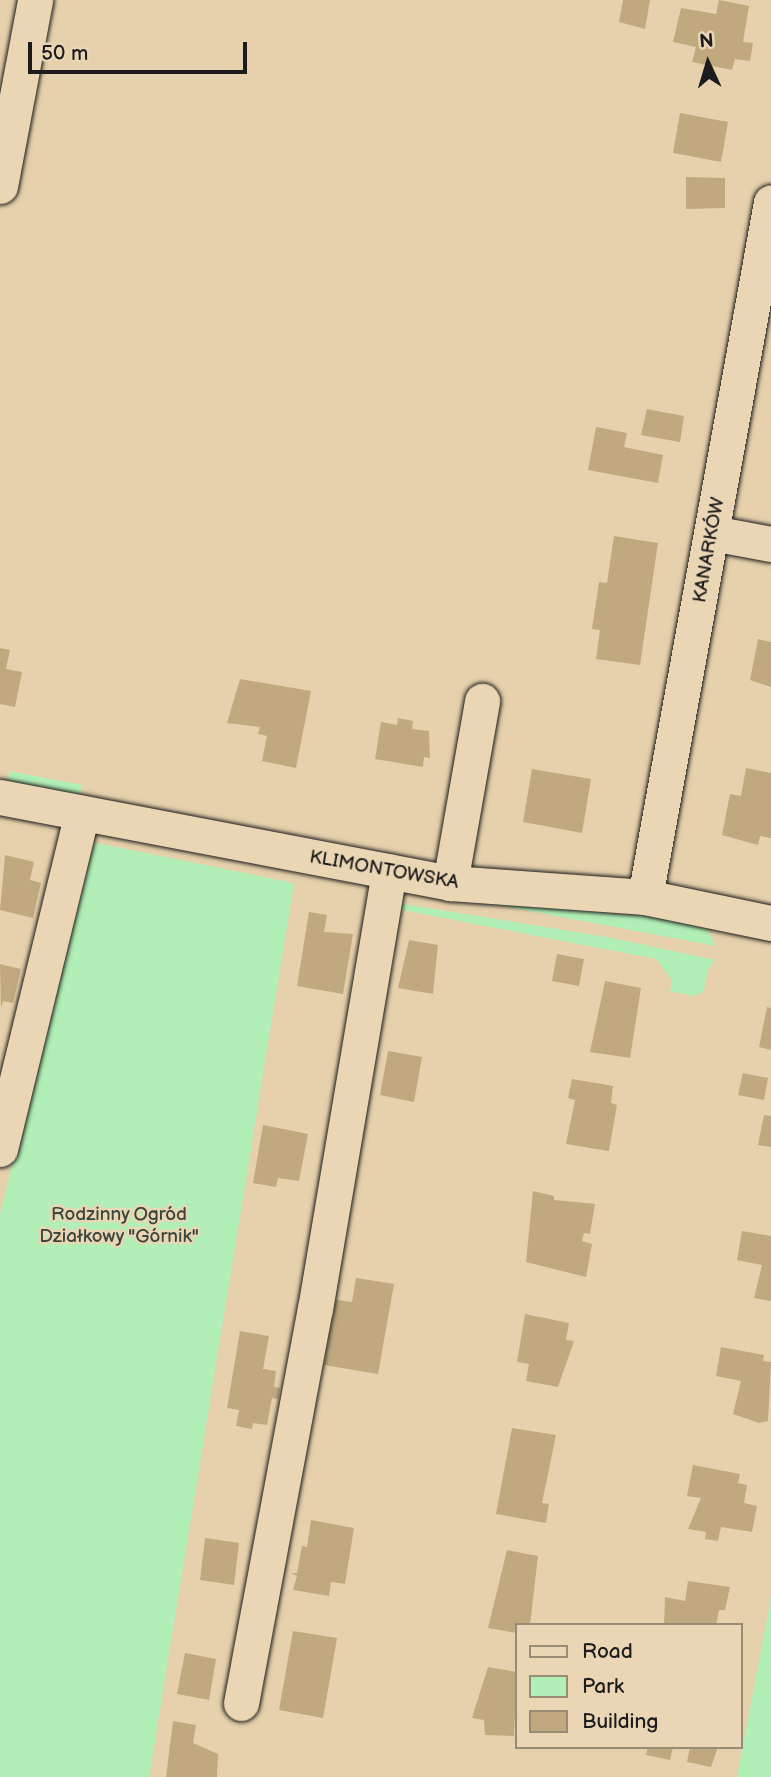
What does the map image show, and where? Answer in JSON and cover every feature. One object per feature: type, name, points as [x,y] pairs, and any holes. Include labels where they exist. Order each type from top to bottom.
[{"type":"street","points":[[0,186],[34,0]]},
{"type":"street","name":"KANARKÓW","points":[[645,897],[771,202]]},
{"type":"street","points":[[712,533],[771,544]]},
{"type":"street","points":[[450,883],[482,701]]},
{"type":"street","name":"KLIMONTOWSKA","points":[[0,797],[450,883],[645,897],[771,923]]},
{"type":"street","points":[[0,1149],[82,813]]},
{"type":"street","points":[[241,1703],[315,1309],[389,871]]},
{"type":"green space","points":[[9,771],[82,785],[80,797],[8,783]]},
{"type":"green space","name":"Rodzinny Ogród Działkowy \"Górnik\"","points":[[91,842],[294,883],[149,1777],[0,1777],[0,1214]]},
{"type":"green space","points":[[397,903],[607,937],[715,960],[709,967],[703,992],[693,996],[670,991],[672,980],[656,959],[392,908]]},
{"type":"green space","points":[[487,903],[660,917],[707,929],[716,946]]},
{"type":"green space","points":[[771,1597],[771,1777],[737,1777]]},
{"type":"building","points":[[623,0],[650,0],[645,29],[619,22]]},
{"type":"building","points":[[719,0],[749,6],[743,42],[753,43],[750,61],[735,59],[732,70],[692,62],[696,47],[673,42],[681,8],[716,14]]},
{"type":"building","points":[[680,113],[728,122],[721,162],[673,153]]},
{"type":"building","points":[[686,177],[725,178],[725,208],[686,209]]},
{"type":"building","points":[[647,409],[684,416],[680,442],[641,435]]},
{"type":"building","points":[[596,427],[627,433],[624,447],[663,455],[658,483],[588,470]]},
{"type":"building","points":[[614,536],[658,543],[640,665],[596,659],[600,630],[592,629],[599,582],[607,583]]},
{"type":"building","points":[[758,639],[771,642],[771,687],[750,680]]},
{"type":"building","points":[[0,648],[10,650],[6,669],[22,672],[15,707],[0,704]]},
{"type":"building","points":[[240,679],[311,691],[296,768],[262,761],[267,736],[258,734],[260,727],[227,723]]},
{"type":"building","points":[[398,718],[413,721],[412,729],[429,731],[430,758],[424,757],[423,767],[375,759],[381,722],[397,725]]},
{"type":"building","points":[[746,768],[771,773],[771,838],[760,836],[758,845],[722,835],[730,794],[741,796]]},
{"type":"building","points":[[532,769],[591,779],[582,833],[523,822]]},
{"type":"building","points":[[5,855],[34,862],[30,880],[41,883],[33,918],[0,910]]},
{"type":"building","points":[[309,912],[327,915],[324,932],[353,934],[343,994],[297,986]]},
{"type":"building","points":[[409,940],[438,945],[433,994],[398,988]]},
{"type":"building","points":[[557,954],[584,959],[579,986],[552,981]]},
{"type":"building","points":[[0,964],[21,969],[13,1003],[3,1001],[1,1008]]},
{"type":"building","points":[[605,981],[641,988],[630,1058],[590,1052]]},
{"type":"building","points":[[767,1007],[771,1008],[771,1050],[759,1047]]},
{"type":"building","points":[[388,1051],[422,1057],[414,1102],[380,1095]]},
{"type":"building","points":[[743,1073],[768,1078],[764,1100],[738,1095]]},
{"type":"building","points":[[572,1079],[613,1086],[611,1103],[617,1105],[609,1151],[566,1144],[575,1100],[568,1098]]},
{"type":"building","points":[[764,1115],[771,1116],[771,1147],[758,1145]]},
{"type":"building","points":[[263,1125],[308,1134],[299,1181],[278,1178],[276,1187],[253,1183]]},
{"type":"building","points":[[533,1191],[554,1196],[554,1200],[595,1204],[590,1234],[584,1233],[582,1241],[592,1244],[586,1277],[526,1262]]},
{"type":"building","points":[[742,1231],[771,1236],[771,1301],[754,1298],[762,1265],[737,1260]]},
{"type":"building","points":[[356,1278],[394,1284],[378,1374],[324,1365],[336,1300],[352,1302]]},
{"type":"building","points":[[525,1314],[569,1323],[566,1340],[574,1341],[558,1387],[526,1381],[529,1364],[517,1362]]},
{"type":"building","points":[[240,1331],[269,1336],[263,1369],[276,1371],[274,1387],[280,1388],[278,1399],[272,1398],[267,1425],[253,1423],[252,1429],[236,1426],[239,1410],[227,1408]]},
{"type":"building","points":[[721,1347],[764,1355],[763,1361],[771,1362],[768,1421],[759,1423],[733,1414],[741,1381],[716,1376]]},
{"type":"building","points":[[512,1428],[556,1435],[542,1503],[549,1504],[546,1523],[496,1514]]},
{"type":"building","points":[[693,1465],[740,1474],[738,1483],[747,1485],[744,1503],[757,1506],[752,1532],[721,1527],[718,1541],[705,1539],[706,1532],[688,1529],[701,1498],[687,1496]]},
{"type":"building","points":[[311,1520],[354,1528],[345,1584],[331,1582],[329,1596],[293,1590],[297,1576],[291,1573],[297,1573],[302,1546],[307,1547]]},
{"type":"building","points":[[205,1538],[239,1543],[234,1585],[200,1580]]},
{"type":"building","points":[[507,1550],[538,1556],[530,1623],[516,1623],[516,1633],[488,1628]]},
{"type":"building","points":[[688,1581],[730,1587],[725,1610],[719,1610],[716,1623],[664,1623],[665,1597],[685,1601]]},
{"type":"building","points":[[293,1631],[337,1638],[323,1718],[279,1710]]},
{"type":"building","points":[[185,1653],[216,1659],[209,1700],[177,1694]]},
{"type":"building","points":[[488,1667],[516,1672],[514,1736],[485,1735],[484,1720],[472,1718]]},
{"type":"building","points":[[173,1721],[196,1725],[193,1743],[218,1754],[217,1777],[166,1777]]},
{"type":"building","points":[[648,1749],[673,1749],[670,1760],[646,1755]]},
{"type":"building","points":[[690,1749],[717,1749],[711,1767],[687,1762]]}]
